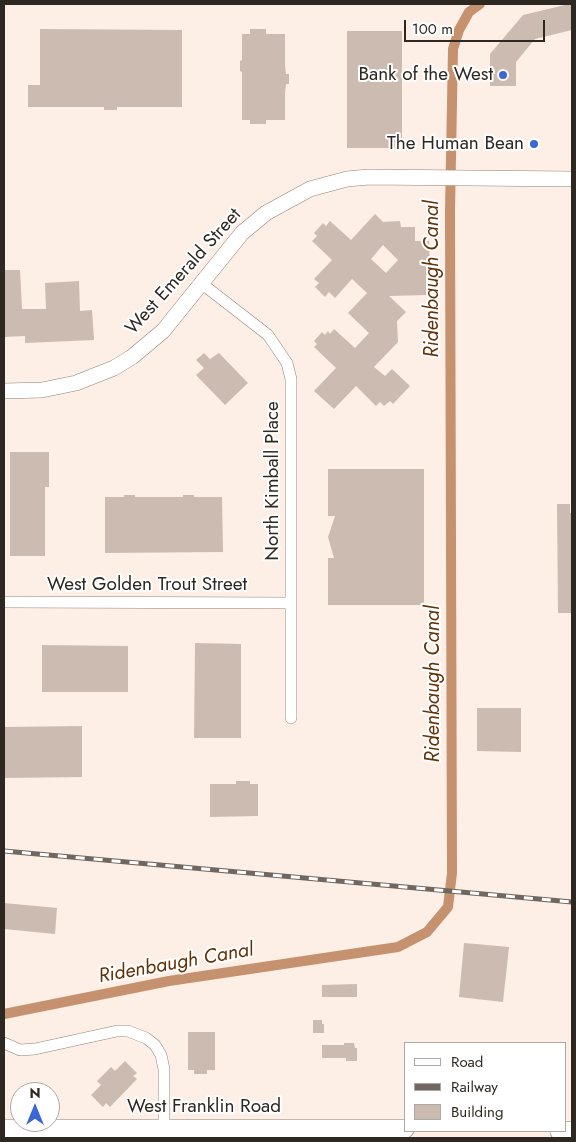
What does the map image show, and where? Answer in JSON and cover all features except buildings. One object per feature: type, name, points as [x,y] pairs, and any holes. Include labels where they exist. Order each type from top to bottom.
[{"type":"main road","name":"West Emerald Street","points":[[4,391],[58,388],[91,378],[114,368],[132,357],[163,331],[242,233],[266,213],[310,189],[347,179],[362,178],[572,179]]},
{"type":"main road","name":"West Franklin Road","points":[[4,1129],[164,1128],[255,1133],[404,1129]]},
{"type":"street","name":"North Kimball Place","points":[[201,283],[268,335],[287,363],[291,379],[291,718]]},
{"type":"street","name":"West Golden Trout Street","points":[[4,602],[291,603]]},
{"type":"street","points":[[4,1043],[20,1050],[36,1049],[117,1031],[128,1031],[146,1038],[155,1045],[161,1055],[164,1069],[164,1128]]},
{"type":"waterway","name":"Ridenbaugh Canal","points":[[4,1014],[169,981],[398,947],[427,932],[448,907],[452,873],[450,211],[453,49],[459,30],[469,12],[480,4]]},
{"type":"railway","points":[[4,851],[572,902]]},
{"type":"place","name":"Bank of the West","points":[[503,75]]},
{"type":"place","name":"The Human Bean","points":[[534,144]]}]
